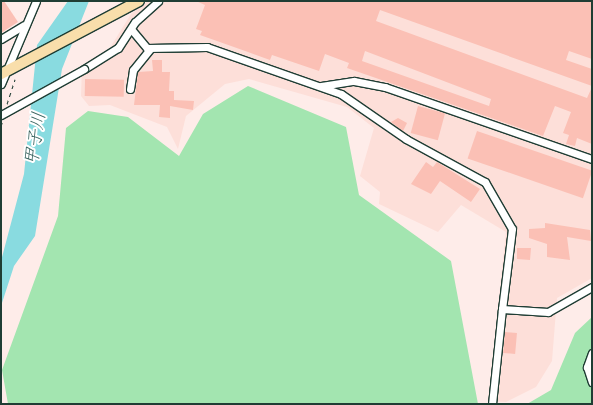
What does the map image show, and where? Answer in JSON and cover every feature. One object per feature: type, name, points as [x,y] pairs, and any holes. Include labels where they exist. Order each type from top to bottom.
[{"type":"highway","points":[[99,22],[131,1]]},
{"type":"highway","points":[[7,70],[139,1]]},
{"type":"street","points":[[1,84],[24,25],[36,1]]},
{"type":"street","points":[[2,116],[84,68],[109,56],[131,29],[158,1]]},
{"type":"street","points":[[1,39],[24,25]]},
{"type":"street","points":[[131,29],[151,48],[207,47],[341,94],[406,139],[485,182],[512,229],[492,404]]},
{"type":"street","points":[[130,89],[133,70],[151,48]]},
{"type":"street","points":[[320,86],[354,81],[385,88],[592,159]]},
{"type":"street","points":[[502,310],[548,312],[592,287]]},
{"type":"street","points":[[592,353],[587,367],[592,382]]},
{"type":"path","points":[[6,108],[7,70]]},
{"type":"path","points":[[1,126],[2,116]]},
{"type":"shaded area","points":[[148,1],[592,1],[592,278],[557,298],[552,361],[536,387],[506,402],[488,401],[506,232],[461,205],[438,232],[379,204],[380,192],[360,176],[374,128],[347,107],[249,79],[225,84],[186,116],[178,149],[167,127],[110,105],[89,106],[81,96],[82,67],[108,51],[131,14]]},
{"type":"green space","points":[[248,86],[346,127],[359,195],[451,261],[478,404],[8,404],[2,370],[58,216],[66,128],[88,111],[128,117],[179,156],[203,114]]},
{"type":"green space","points":[[592,317],[592,404],[527,404],[551,390],[575,333]]},
{"type":"water","name":"甲子川","points":[[68,1],[89,1],[62,69],[35,236],[14,266],[1,306],[1,261],[24,174],[37,45]]},
{"type":"building","points":[[4,1],[18,22],[1,33],[1,3]]},
{"type":"building","points":[[196,1],[592,1],[592,59],[569,51],[566,60],[592,69],[592,86],[380,10],[376,21],[587,98],[592,87],[592,144],[577,138],[575,146],[566,144],[569,135],[563,133],[571,112],[555,106],[543,136],[347,68],[349,63],[325,54],[319,71],[272,55],[270,60],[200,35],[202,31],[196,29],[205,5]],"holes":[[[365,51],[491,99],[489,106],[362,61]]]},
{"type":"building","points":[[152,60],[162,60],[162,72],[170,72],[169,91],[174,91],[174,100],[194,101],[193,110],[170,106],[170,118],[159,117],[160,105],[134,105],[138,72],[153,71]]},
{"type":"building","points":[[85,79],[124,80],[124,97],[85,96]]},
{"type":"building","points":[[418,106],[445,113],[438,140],[411,133]]},
{"type":"building","points":[[398,118],[407,123],[403,131],[391,122]]},
{"type":"building","points":[[477,131],[592,171],[583,198],[468,158]]},
{"type":"building","points":[[426,162],[433,167],[437,162],[480,189],[471,202],[440,181],[431,194],[411,184]]},
{"type":"building","points":[[545,223],[590,230],[591,241],[567,237],[570,260],[547,257],[547,244],[529,238],[529,229],[545,228]]},
{"type":"building","points":[[517,248],[531,248],[530,260],[517,259]]},
{"type":"building","points":[[505,332],[517,333],[515,354],[503,353]]}]
